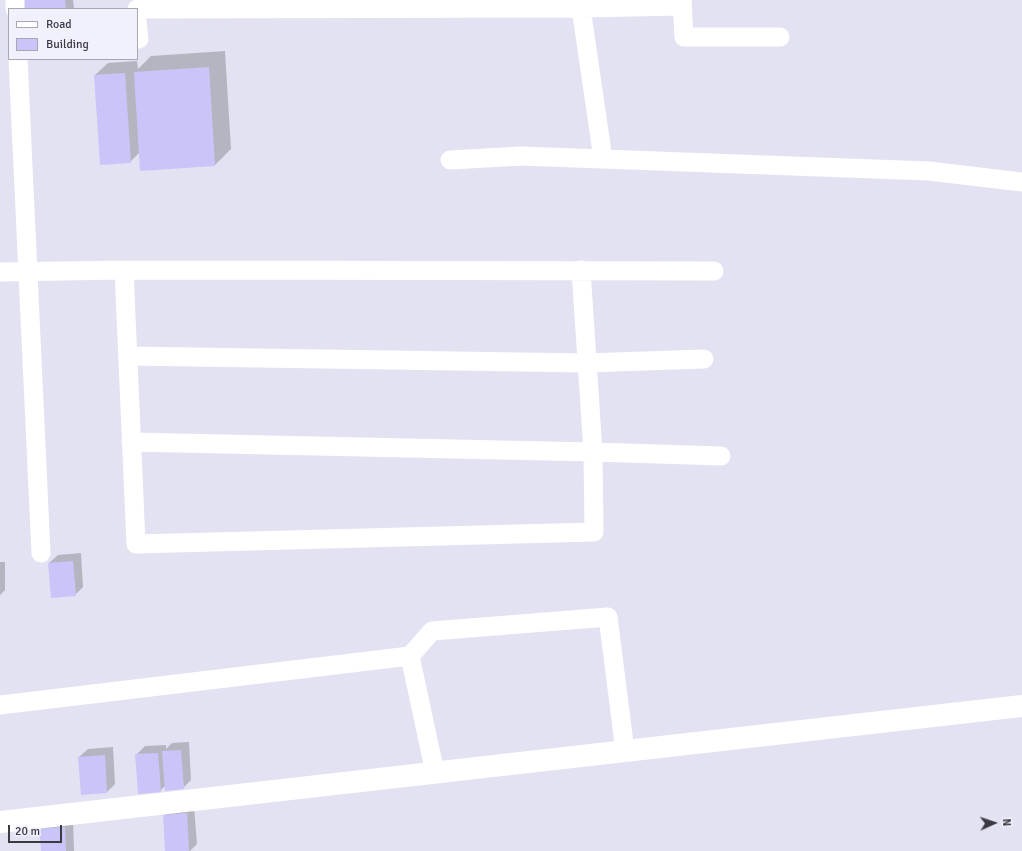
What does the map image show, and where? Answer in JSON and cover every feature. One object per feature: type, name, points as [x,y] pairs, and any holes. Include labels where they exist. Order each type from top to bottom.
[{"type":"street","points":[[138,9],[550,4],[581,8],[682,3],[684,36],[780,37]]},
{"type":"street","points":[[581,8],[603,160]]},
{"type":"street","points":[[18,60],[41,553]]},
{"type":"street","points":[[450,160],[522,156],[928,171],[1022,182]]},
{"type":"street","points":[[124,270],[136,544],[594,532],[593,452],[581,270]]},
{"type":"street","points":[[0,272],[124,270],[714,271]]},
{"type":"street","points":[[128,356],[586,363],[704,359]]},
{"type":"street","points":[[131,442],[721,456]]},
{"type":"street","points":[[0,705],[410,656],[432,631],[608,617],[624,751]]},
{"type":"street","points":[[410,656],[435,773]]},
{"type":"street","points":[[0,822],[1022,706]]},
{"type":"building","points":[[18,0],[65,0],[66,8],[19,8]]},
{"type":"building","points":[[209,67],[215,166],[140,171],[134,72]]},
{"type":"building","points":[[125,73],[131,163],[100,165],[94,75]]},
{"type":"building","points":[[73,561],[76,596],[51,598],[48,563]]},
{"type":"building","points":[[181,750],[184,789],[165,791],[162,751]]},
{"type":"building","points":[[158,753],[161,792],[138,794],[135,754]]},
{"type":"building","points":[[105,755],[107,793],[81,795],[78,757]]},
{"type":"building","points":[[187,813],[189,851],[165,851],[163,815]]},
{"type":"building","points":[[65,827],[66,851],[41,851],[39,829]]}]
